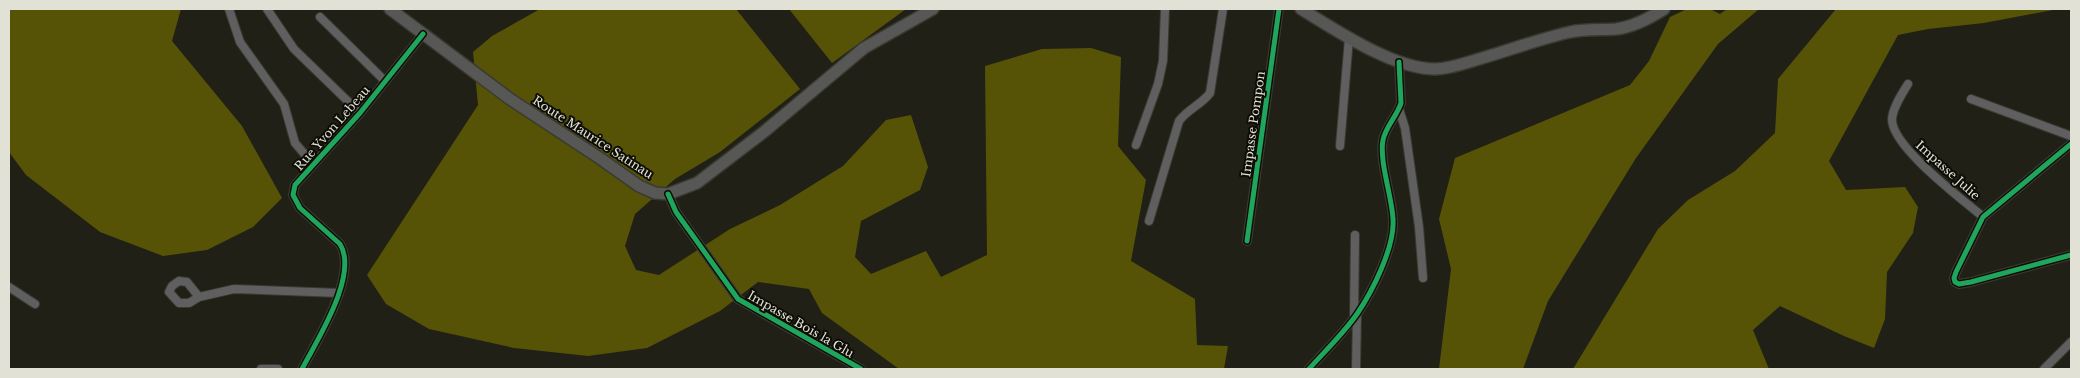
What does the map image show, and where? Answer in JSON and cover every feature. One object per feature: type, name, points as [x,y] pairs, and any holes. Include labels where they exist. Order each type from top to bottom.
[{"type":"main road","name":"Route Maurice Satinau","points":[[390,9],[510,99],[639,186],[655,193],[668,194]]},
{"type":"main road","points":[[668,194],[697,183],[765,131],[864,48],[933,9]]},
{"type":"main road","points":[[1305,10],[1349,38],[1399,62],[1423,68],[1453,66],[1536,40],[1573,31],[1629,26],[1651,18],[1664,9]]},
{"type":"street","points":[[229,9],[240,42],[284,104],[295,142],[313,164]]},
{"type":"street","points":[[267,9],[294,49],[360,113]]},
{"type":"street","points":[[1136,145],[1158,84],[1163,61],[1164,9]]},
{"type":"street","points":[[1149,222],[1179,121],[1185,113],[1203,101],[1210,93],[1223,9]]},
{"type":"street","name":"Impasse Pompon","points":[[1247,241],[1279,9]]},
{"type":"street","points":[[320,17],[385,82]]},
{"type":"street","name":"Rue Yvon Lebeau","points":[[302,369],[339,293],[346,270],[343,249],[340,244],[300,208],[293,195],[295,185],[360,113],[423,34]]},
{"type":"street","points":[[1340,146],[1349,38]]},
{"type":"street","points":[[1309,369],[1356,316],[1371,290],[1392,239],[1394,218],[1382,150],[1386,131],[1400,109],[1399,62]]},
{"type":"street","name":"Impasse Julie","points":[[1908,84],[1894,111],[1892,120],[1901,143],[1983,217]]},
{"type":"street","points":[[1972,99],[2071,136]]},
{"type":"street","points":[[1400,109],[1405,128],[1419,227],[1423,278]]},
{"type":"street","points":[[2071,144],[1983,217],[1954,278],[1955,282],[1959,284],[1971,282],[2071,255]]},
{"type":"street","name":"Impasse Bois la Glu","points":[[668,194],[676,212],[738,299],[861,369]]},
{"type":"street","points":[[1355,234],[1356,369]]},
{"type":"street","points":[[9,287],[35,304]]},
{"type":"street","points":[[199,297],[234,289],[339,293]]},
{"type":"street","points":[[2044,369],[2071,342]]},
{"type":"street","points":[[261,369],[278,369]]},
{"type":"shaded area","points":[[9,9],[181,9],[172,41],[242,126],[282,198],[253,227],[207,250],[163,256],[100,232],[26,175],[9,152]]},
{"type":"shaded area","points":[[540,9],[736,9],[800,89],[720,152],[675,179],[635,214],[625,246],[636,270],[659,275],[730,229],[780,205],[843,166],[886,120],[911,115],[928,167],[920,190],[861,221],[855,257],[871,274],[926,251],[941,277],[987,255],[985,66],[1042,49],[1091,48],[1121,57],[1118,146],[1146,180],[1131,261],[1195,299],[1197,345],[1228,346],[1224,369],[899,369],[822,313],[809,289],[758,282],[720,311],[647,348],[588,356],[514,348],[429,329],[386,304],[367,275],[478,105],[473,52],[492,36]]},
{"type":"shaded area","points":[[789,9],[906,9],[832,63]]},
{"type":"shaded area","points":[[1687,9],[1710,9],[1720,14],[1727,9],[1759,9],[1718,44],[1636,158],[1548,301],[1523,369],[1439,369],[1451,269],[1439,219],[1455,158],[1630,85],[1649,61],[1670,17]]},
{"type":"shaded area","points":[[1836,9],[2053,9],[1984,23],[1928,29],[1898,35],[1829,161],[1846,190],[1905,187],[1918,207],[1913,233],[1887,272],[1885,319],[1874,348],[1780,306],[1753,330],[1769,369],[1573,369],[1658,229],[1688,200],[1735,171],[1775,133],[1778,79]]},
{"type":"cycle path","points":[[1247,241],[1279,9]]},
{"type":"cycle path","points":[[302,369],[334,307],[344,273],[344,257],[340,244],[300,208],[293,195],[295,185],[360,113],[423,34]]},
{"type":"cycle path","points":[[1309,369],[1357,314],[1376,282],[1390,243],[1393,219],[1382,149],[1384,135],[1401,103],[1399,62]]},
{"type":"cycle path","points":[[2071,144],[1983,217],[1954,278],[1955,282],[1959,284],[1971,282],[2071,255]]},
{"type":"cycle path","points":[[668,194],[676,212],[738,299],[861,369]]}]
